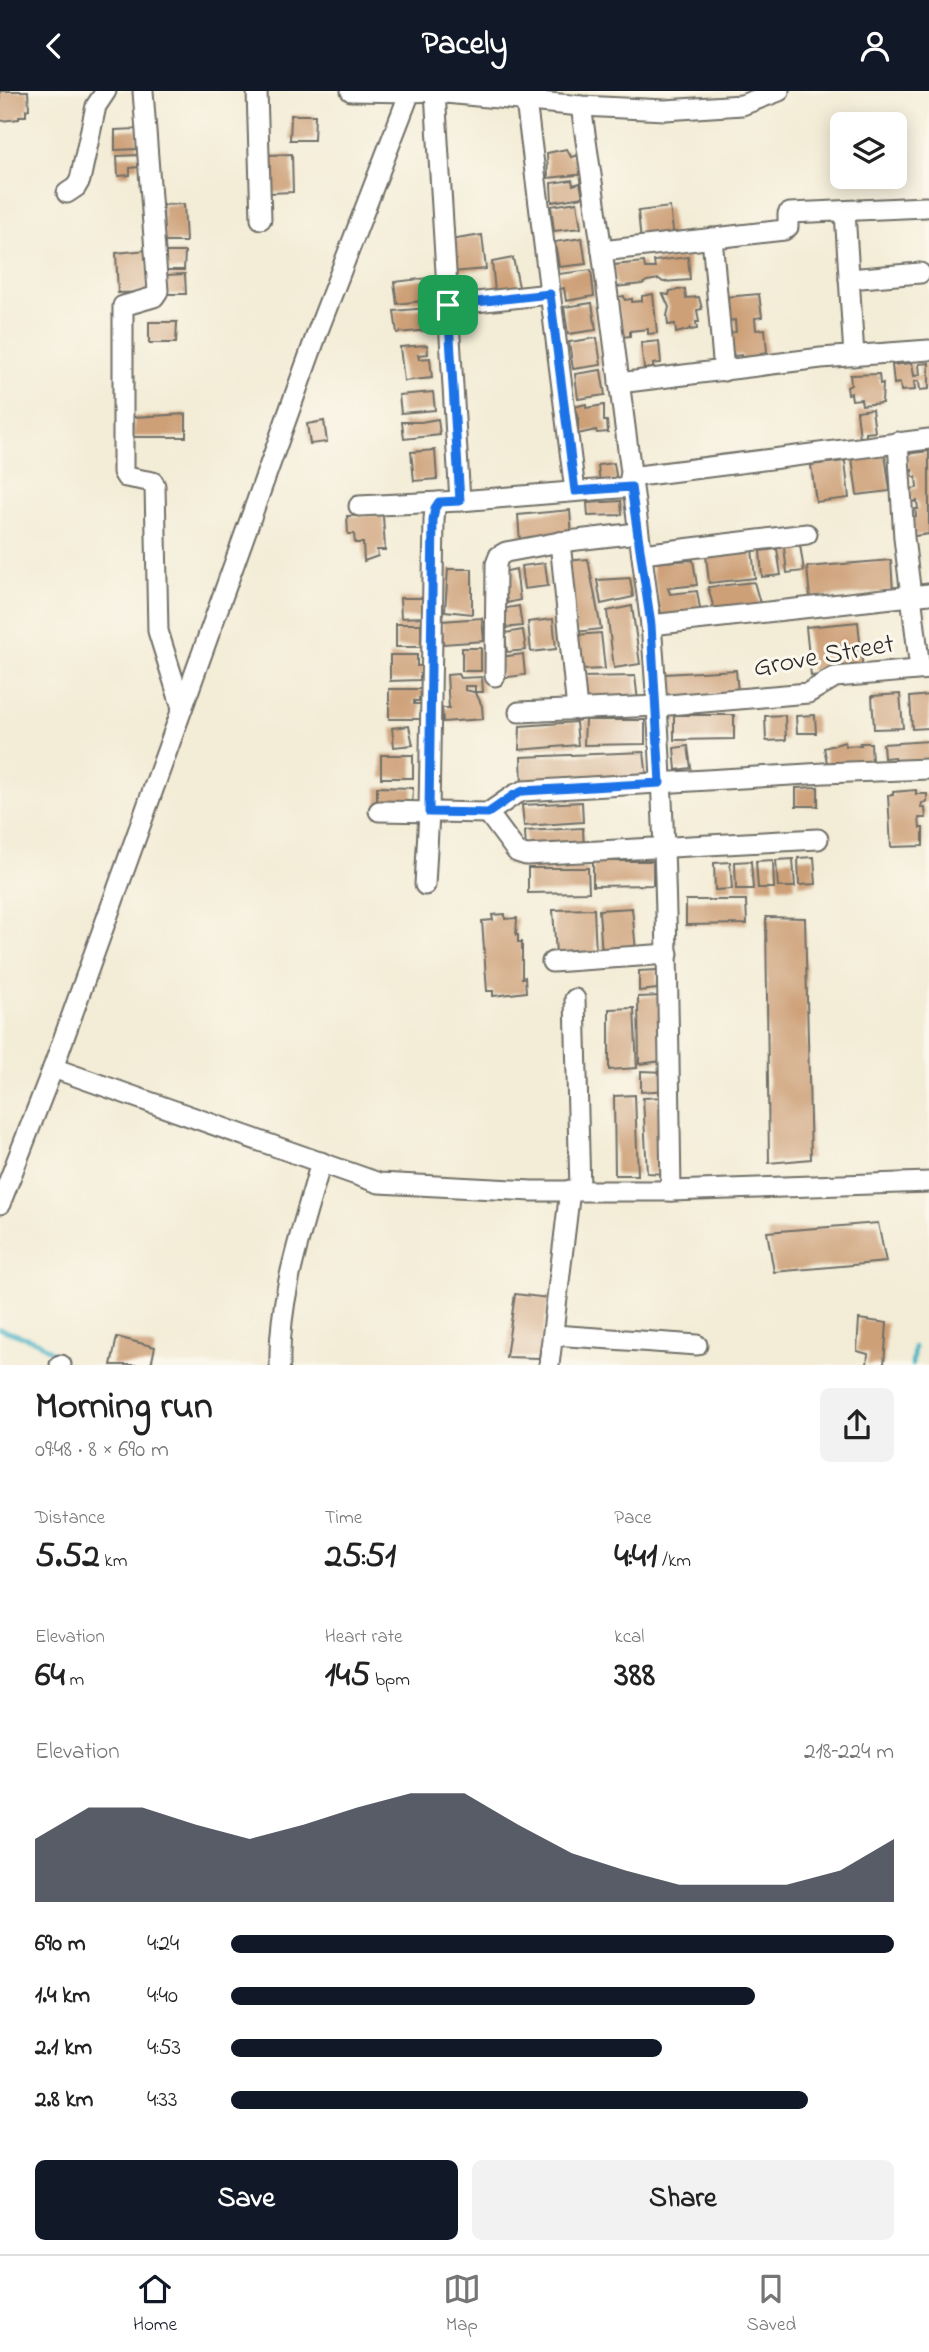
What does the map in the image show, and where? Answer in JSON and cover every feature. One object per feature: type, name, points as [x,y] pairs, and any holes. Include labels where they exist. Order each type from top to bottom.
[{"type":"street","points":[[67,193],[80,180],[96,107],[106,91]]},
{"type":"street","points":[[143,91],[158,291],[154,297],[123,306],[123,473],[126,478],[149,479],[155,486],[158,631],[182,708]]},
{"type":"street","points":[[257,91],[261,219]]},
{"type":"street","points":[[351,91],[435,92],[581,106],[666,110],[742,105],[779,91]]},
{"type":"street","points":[[0,1204],[53,1068],[319,328],[410,92]]},
{"type":"street","points":[[435,92],[460,501]]},
{"type":"street","points":[[526,101],[575,491]]},
{"type":"street","points":[[581,106],[603,251],[637,533],[651,625],[668,954],[671,1191]]},
{"type":"street","points":[[603,251],[784,230],[788,227],[790,212],[926,207]]},
{"type":"street","points":[[845,212],[854,356]]},
{"type":"street","points":[[712,238],[724,371]]},
{"type":"street","points":[[849,279],[920,273]]},
{"type":"street","points":[[448,305],[550,294]]},
{"type":"street","points":[[619,383],[929,350]]},
{"type":"street","points":[[359,506],[575,491],[929,439]]},
{"type":"street","points":[[898,442],[920,595],[924,669]]},
{"type":"street","points":[[425,885],[429,812],[433,520],[439,502]]},
{"type":"street","points":[[495,676],[496,564],[499,556],[506,552],[560,543],[637,533]]},
{"type":"street","points":[[642,554],[807,534]]},
{"type":"street","points":[[560,543],[577,710]]},
{"type":"street","points":[[651,625],[920,595]]},
{"type":"street","name":"Grove Street","points":[[519,712],[657,706],[808,693],[835,677],[924,669]]},
{"type":"street","points":[[379,811],[488,813],[523,791],[929,769]]},
{"type":"street","points":[[488,813],[517,852],[526,855],[818,839]]},
{"type":"street","points":[[552,962],[668,954]]},
{"type":"street","points":[[549,1365],[575,1190],[575,999]]},
{"type":"street","points":[[53,1068],[379,1183],[532,1191],[671,1191],[929,1182]]},
{"type":"street","points":[[280,1365],[294,1259],[321,1162]]},
{"type":"street","points":[[554,1335],[697,1345]]},
{"type":"building","points":[[0,91],[28,91],[29,109],[26,110],[26,116],[0,121]]},
{"type":"building","points":[[291,115],[315,115],[314,140],[290,140]]},
{"type":"building","points":[[137,129],[138,149],[115,150],[115,130]]},
{"type":"building","points":[[567,149],[571,157],[580,155],[586,174],[548,178],[547,153]]},
{"type":"building","points":[[292,154],[293,192],[269,193],[268,155]]},
{"type":"building","points":[[138,155],[138,167],[130,168],[130,175],[118,176],[117,156]]},
{"type":"building","points":[[572,180],[573,185],[580,183],[583,197],[552,202],[551,183]]},
{"type":"building","points":[[577,202],[581,228],[554,231],[551,206]]},
{"type":"building","points":[[184,204],[186,242],[164,242],[163,205]]},
{"type":"building","points":[[670,207],[674,238],[641,242],[638,211]]},
{"type":"building","points":[[482,235],[486,269],[452,272],[450,240]]},
{"type":"building","points":[[582,238],[586,264],[559,267],[555,242]]},
{"type":"building","points":[[147,250],[148,292],[118,293],[116,253]]},
{"type":"building","points":[[166,252],[185,252],[184,270],[166,270]]},
{"type":"building","points":[[688,257],[690,280],[663,282],[659,279],[616,287],[614,265],[644,262],[645,268],[655,268],[654,261]]},
{"type":"building","points":[[513,258],[519,287],[495,292],[492,262]]},
{"type":"building","points":[[591,270],[594,296],[566,301],[564,288],[560,289],[558,274]]},
{"type":"building","points":[[185,274],[186,294],[167,294],[166,275]]},
{"type":"building","points":[[428,278],[430,300],[397,304],[394,282]]},
{"type":"building","points":[[685,289],[686,298],[699,297],[702,309],[697,310],[697,329],[690,328],[676,333],[675,324],[668,325],[669,307],[663,294],[669,295],[670,291]]},
{"type":"building","points":[[653,294],[657,333],[648,334],[648,329],[630,331],[630,336],[622,337],[617,297],[624,296],[625,300],[632,299],[632,302],[642,301],[642,296]]},
{"type":"building","points":[[759,294],[762,317],[755,318],[756,330],[765,329],[767,352],[761,353],[762,362],[743,364],[741,355],[734,356],[733,352],[730,352],[728,333],[736,332],[735,320],[728,321],[725,297]]},
{"type":"building","points":[[592,303],[596,330],[568,334],[564,307]]},
{"type":"building","points":[[428,308],[430,330],[397,333],[394,311]]},
{"type":"building","points":[[149,322],[177,322],[176,343],[149,343]]},
{"type":"building","points":[[597,338],[601,365],[573,369],[569,342]]},
{"type":"building","points":[[659,341],[661,363],[644,369],[641,343]]},
{"type":"building","points":[[427,345],[428,354],[418,355],[419,359],[430,358],[432,378],[404,381],[400,347]]},
{"type":"building","points":[[912,363],[914,376],[920,375],[919,364],[929,363],[929,389],[920,390],[919,381],[914,382],[915,390],[901,391],[900,383],[894,384],[892,365]]},
{"type":"building","points":[[601,370],[605,395],[578,399],[575,374]]},
{"type":"building","points":[[879,374],[880,384],[883,383],[882,403],[862,405],[861,399],[852,400],[847,387],[851,385],[850,375]]},
{"type":"building","points":[[433,392],[435,410],[401,413],[399,395]]},
{"type":"building","points":[[586,404],[586,408],[604,405],[604,421],[607,421],[608,432],[597,433],[596,430],[578,434],[578,417],[574,407]]},
{"type":"building","points":[[872,409],[875,432],[866,433],[866,437],[860,438],[857,411]]},
{"type":"building","points":[[186,414],[186,437],[133,437],[134,417]]},
{"type":"building","points":[[438,419],[440,435],[404,439],[402,422]]},
{"type":"building","points":[[324,421],[327,442],[310,444],[307,424]]},
{"type":"building","points":[[435,450],[437,479],[414,481],[411,452]]},
{"type":"building","points":[[929,451],[929,534],[914,536],[912,518],[916,516],[915,509],[918,509],[917,501],[911,502],[910,489],[917,488],[916,477],[913,477],[912,470],[909,471],[906,454]]},
{"type":"building","points":[[885,454],[890,491],[857,495],[852,458]]},
{"type":"building","points":[[845,461],[849,498],[816,502],[811,465]]},
{"type":"building","points":[[614,463],[617,481],[600,483],[598,465]]},
{"type":"building","points":[[621,501],[622,515],[588,516],[587,503]]},
{"type":"building","points":[[570,510],[572,537],[520,542],[518,515]]},
{"type":"building","points":[[383,515],[385,550],[377,550],[378,556],[364,561],[363,543],[355,543],[354,534],[348,534],[347,516]]},
{"type":"building","points":[[800,545],[804,571],[787,573],[784,547]]},
{"type":"building","points":[[752,548],[755,578],[709,583],[706,555]]},
{"type":"building","points":[[777,549],[781,575],[762,577],[760,551]]},
{"type":"building","points":[[588,559],[601,629],[576,632],[566,561]]},
{"type":"building","points":[[693,560],[697,585],[668,588],[670,594],[697,591],[701,614],[662,618],[651,563]]},
{"type":"building","points":[[891,560],[893,591],[810,598],[807,567]]},
{"type":"building","points":[[545,563],[548,586],[524,589],[521,566]]},
{"type":"building","points":[[448,569],[472,569],[472,614],[445,611]]},
{"type":"building","points":[[516,569],[520,600],[507,603],[503,572]]},
{"type":"building","points":[[630,578],[633,597],[601,604],[597,580]]},
{"type":"building","points":[[754,582],[761,607],[715,613],[708,587]]},
{"type":"building","points":[[400,598],[422,598],[423,617],[401,618]]},
{"type":"building","points":[[519,606],[522,626],[503,628],[501,609]]},
{"type":"building","points":[[632,606],[640,664],[614,668],[607,611]]},
{"type":"building","points":[[482,618],[484,641],[443,644],[442,621]]},
{"type":"building","points":[[553,619],[556,649],[531,652],[528,622]]},
{"type":"building","points":[[858,622],[863,671],[811,676],[806,627]]},
{"type":"building","points":[[396,624],[421,624],[421,647],[396,647]]},
{"type":"building","points":[[523,630],[526,650],[507,652],[505,633]]},
{"type":"building","points":[[601,633],[605,669],[580,670],[576,635]]},
{"type":"building","points":[[462,648],[481,648],[481,671],[462,671]]},
{"type":"building","points":[[523,654],[525,675],[501,678],[499,657]]},
{"type":"building","points":[[390,655],[417,655],[417,666],[424,666],[420,680],[390,681]]},
{"type":"building","points":[[736,670],[738,693],[666,699],[664,674]]},
{"type":"building","points":[[458,674],[460,678],[482,677],[483,692],[475,692],[475,686],[465,686],[465,690],[474,692],[478,697],[483,719],[443,722],[442,708],[449,708],[447,675]]},
{"type":"building","points":[[635,676],[638,701],[580,700],[580,677]]},
{"type":"building","points":[[389,689],[423,689],[423,697],[414,701],[414,704],[421,704],[421,719],[389,719]]},
{"type":"building","points":[[900,694],[903,728],[874,729],[872,696]]},
{"type":"building","points":[[929,695],[929,728],[912,729],[910,697]]},
{"type":"building","points":[[674,715],[734,715],[734,739],[674,740]]},
{"type":"building","points":[[785,715],[786,740],[766,741],[765,716]]},
{"type":"building","points":[[815,715],[816,733],[797,733],[796,716]]},
{"type":"building","points":[[585,720],[645,720],[645,744],[584,745]]},
{"type":"building","points":[[576,722],[578,745],[519,750],[520,726]]},
{"type":"building","points":[[409,726],[413,745],[394,747],[392,728]]},
{"type":"building","points":[[929,741],[929,761],[895,762],[894,757],[884,758],[883,744]]},
{"type":"building","points":[[845,742],[846,746],[871,743],[872,763],[828,767],[824,748]]},
{"type":"building","points":[[688,746],[691,768],[676,770],[674,748]]},
{"type":"building","points":[[644,752],[647,778],[522,786],[521,757]]},
{"type":"building","points":[[381,755],[413,755],[413,778],[381,778]]},
{"type":"building","points":[[377,787],[413,788],[412,808],[377,809]]},
{"type":"building","points":[[818,787],[818,806],[796,806],[796,788]]},
{"type":"building","points":[[916,790],[916,794],[927,794],[927,802],[922,803],[921,808],[925,808],[926,818],[919,818],[920,828],[923,828],[923,846],[891,847],[888,795]]},
{"type":"building","points":[[582,802],[583,822],[524,826],[522,805]]},
{"type":"building","points":[[583,828],[584,849],[526,852],[525,831]]},
{"type":"building","points":[[814,857],[816,884],[799,885],[798,858]]},
{"type":"building","points":[[793,859],[795,887],[778,887],[776,860]]},
{"type":"building","points":[[773,860],[774,888],[758,888],[756,861]]},
{"type":"building","points":[[593,861],[653,861],[653,885],[593,886]]},
{"type":"building","points":[[751,861],[753,889],[736,889],[735,862]]},
{"type":"building","points":[[730,862],[732,889],[715,890],[714,863]]},
{"type":"building","points":[[528,868],[588,868],[589,892],[528,893]]},
{"type":"building","points":[[686,900],[746,900],[747,924],[686,925]]},
{"type":"building","points":[[632,908],[636,951],[602,955],[599,910]]},
{"type":"building","points":[[594,909],[596,955],[556,954],[553,910]]},
{"type":"building","points":[[505,914],[505,919],[517,918],[516,935],[518,942],[522,942],[522,978],[525,977],[526,992],[493,996],[493,991],[487,991],[482,921],[493,920],[492,915]]},
{"type":"building","points":[[766,917],[805,918],[811,1159],[769,1163]]},
{"type":"building","points":[[657,970],[657,989],[639,991],[639,971]]},
{"type":"building","points":[[661,996],[662,1061],[639,1064],[638,997]]},
{"type":"building","points":[[634,1008],[637,1068],[609,1070],[609,1009]]},
{"type":"building","points":[[641,1071],[666,1072],[667,1090],[641,1092]]},
{"type":"building","points":[[635,1095],[638,1175],[615,1175],[614,1096]]},
{"type":"building","points":[[666,1097],[669,1174],[647,1173],[643,1098]]},
{"type":"building","points":[[878,1223],[886,1262],[774,1272],[767,1232]]},
{"type":"building","points":[[515,1294],[549,1298],[539,1358],[506,1357]]},
{"type":"building","points":[[859,1319],[887,1323],[884,1365],[867,1365],[868,1354],[857,1351]]},
{"type":"building","points":[[117,1337],[155,1347],[151,1365],[111,1365]]},
{"type":"waterway","points":[[0,1329],[38,1342],[61,1359]]},
{"type":"waterway","points":[[912,1365],[914,1347]]},
{"type":"route","points":[[550,294],[575,491],[631,487],[651,625],[660,783],[523,791],[488,813],[429,812],[433,520],[439,502],[460,501],[448,305],[550,294]]}]
